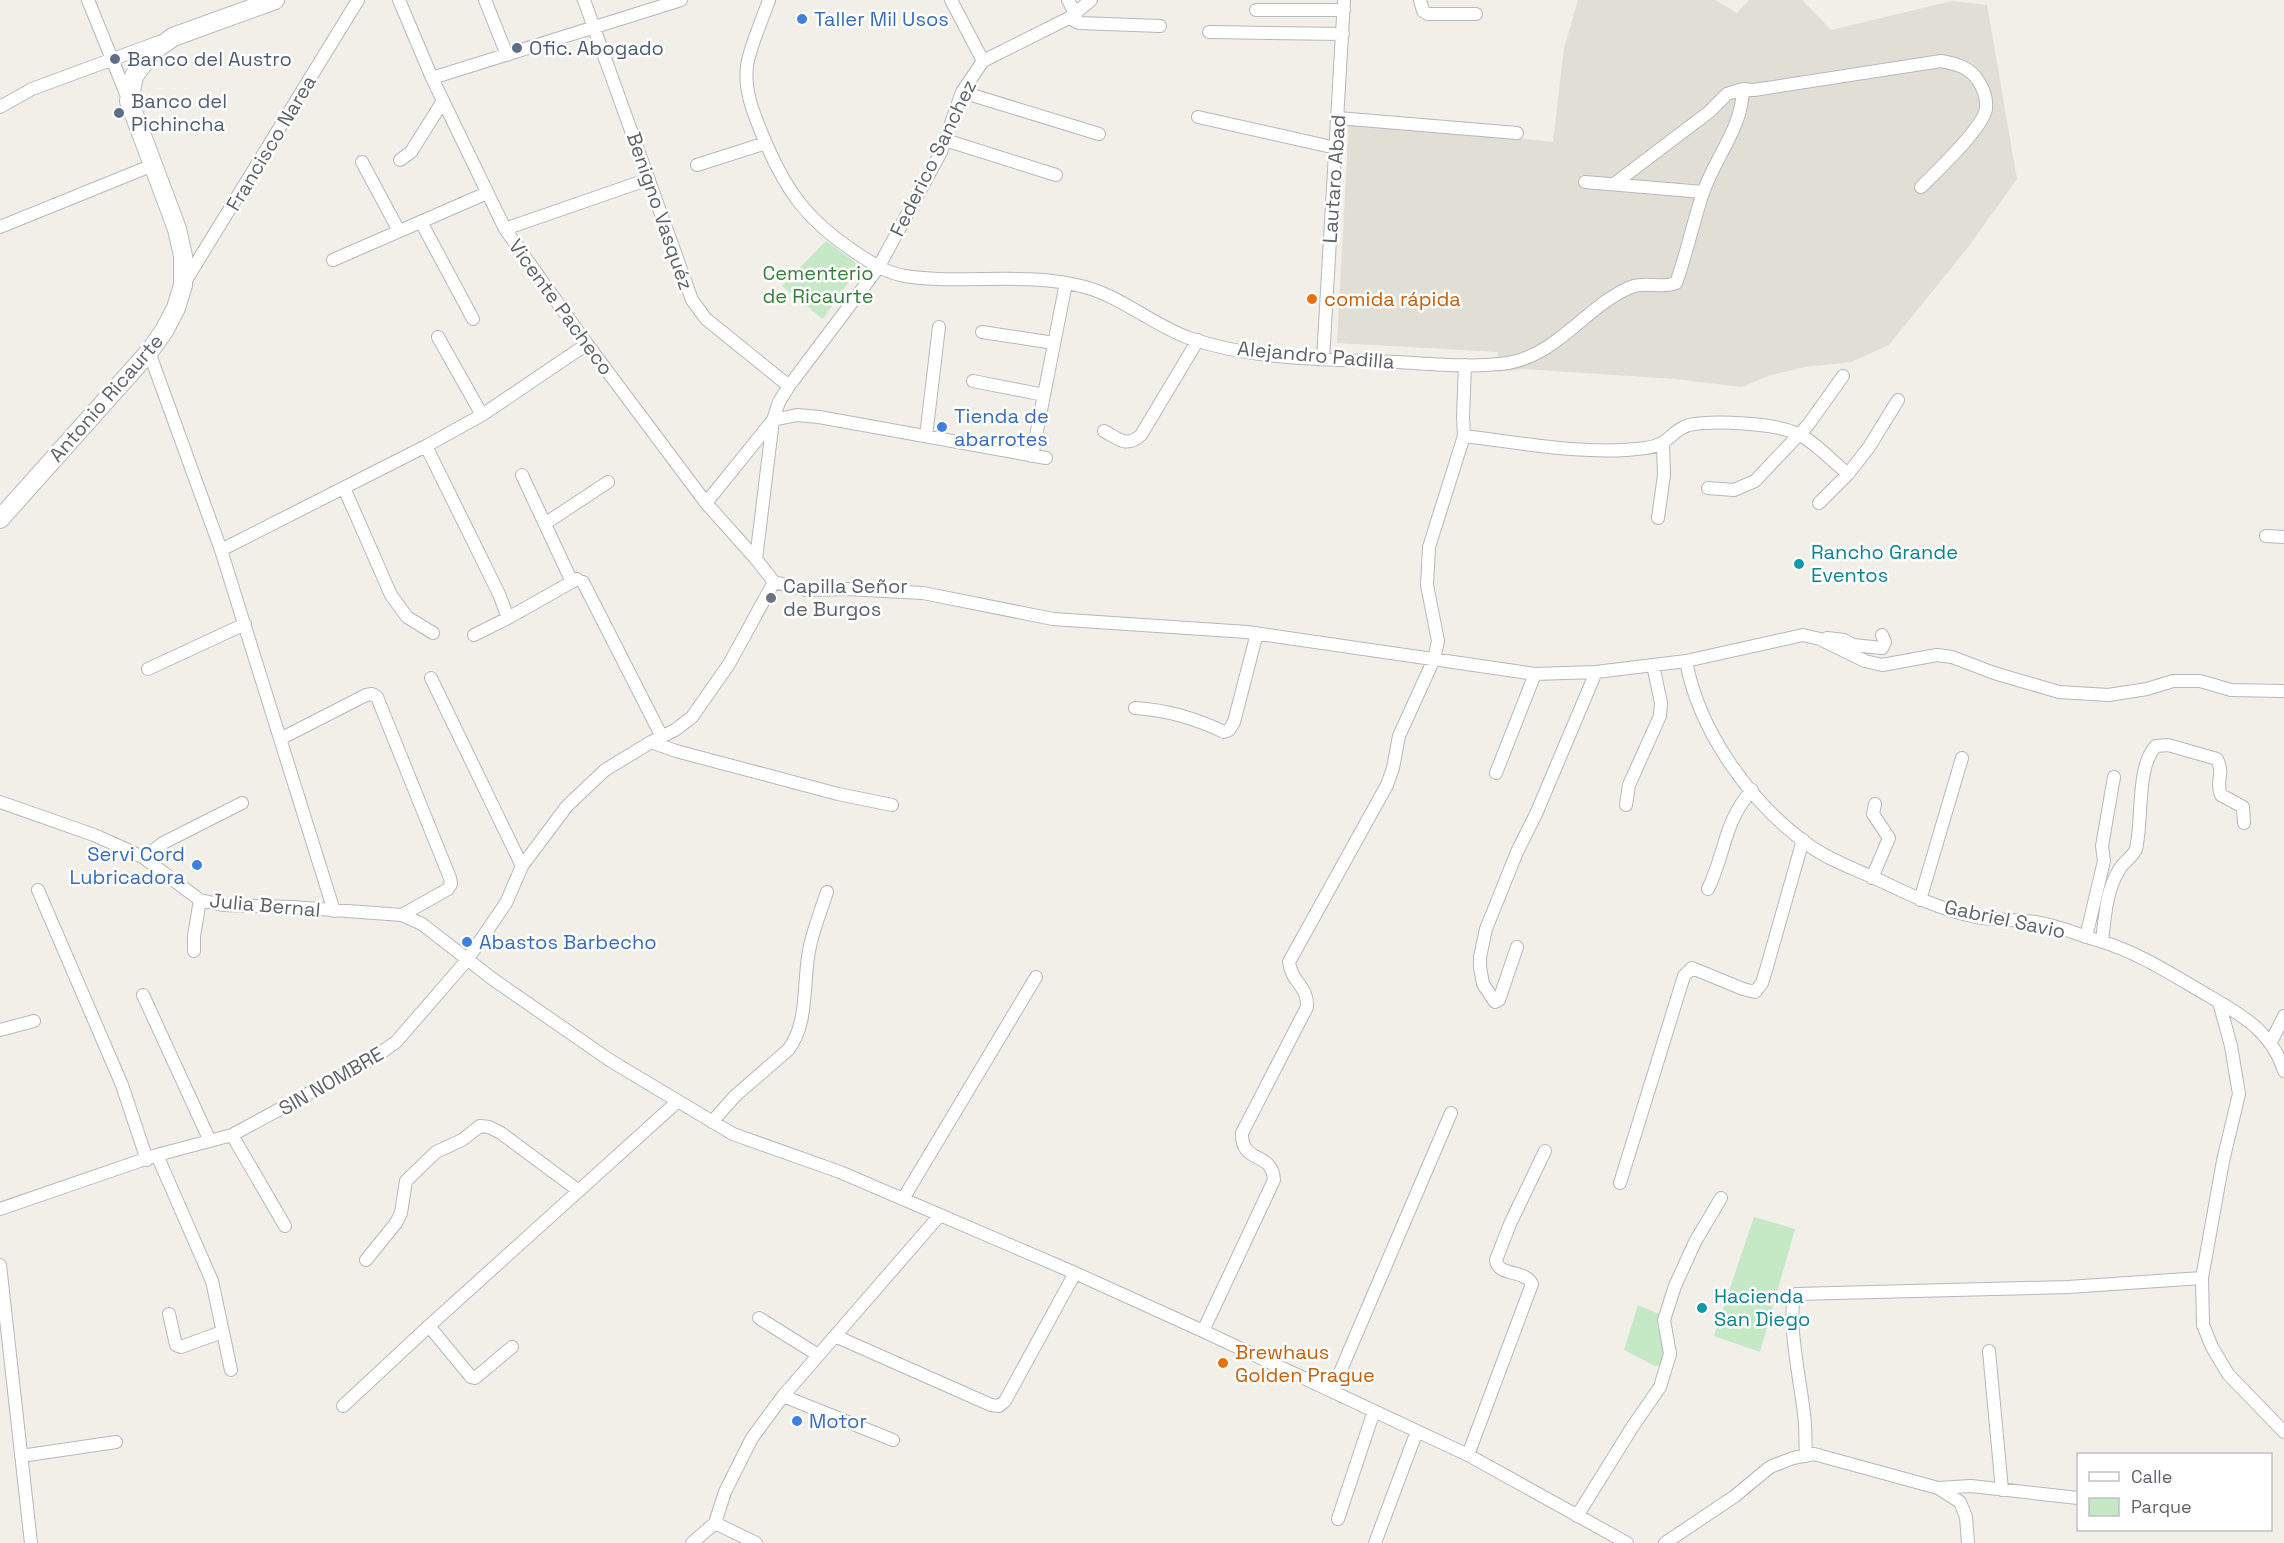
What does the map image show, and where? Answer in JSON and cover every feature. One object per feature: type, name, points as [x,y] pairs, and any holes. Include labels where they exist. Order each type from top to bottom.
[{"type":"main road","points":[[129,101],[134,76],[141,65],[152,52],[173,37],[275,0]]},
{"type":"main road","name":"Antonio Ricaurte","points":[[0,519],[149,352],[164,331],[176,308],[183,285],[183,256],[177,229],[129,101]]},
{"type":"street","points":[[88,0],[129,101]]},
{"type":"street","name":"Francisco Narea","points":[[183,285],[358,0]]},
{"type":"street","name":"Vicente Pacheco","points":[[399,0],[432,78],[505,229],[587,344],[706,503],[774,582]]},
{"type":"street","points":[[485,0],[507,55]]},
{"type":"street","name":"Benigno Vasquéz","points":[[584,0],[686,285],[698,310],[719,330],[789,386]]},
{"type":"street","points":[[432,78],[681,0]]},
{"type":"street","name":"Alejandro Padilla","points":[[769,0],[747,66],[749,103],[792,194],[817,225],[878,268],[903,276],[1066,283],[1109,297],[1169,330],[1198,340],[1269,354],[1323,359],[1465,365],[1511,362],[1549,347],[1613,297],[1634,285],[1668,286],[1676,283],[1703,192]]},
{"type":"street","points":[[951,0],[983,61]]},
{"type":"street","points":[[1068,0],[1072,17],[1079,23],[1160,26]]},
{"type":"street","name":"Federico Sanchez","points":[[706,503],[772,420],[789,386],[878,268],[941,152],[962,92],[983,61],[1072,17],[1091,0]]},
{"type":"street","points":[[1420,0],[1422,10],[1428,14],[1476,14]]},
{"type":"street","points":[[1256,10],[1344,5]]},
{"type":"street","name":"Lautaro Abad","points":[[1323,359],[1344,5]]},
{"type":"street","points":[[1209,32],[1343,34]]},
{"type":"street","points":[[0,107],[32,89],[173,37]]},
{"type":"street","points":[[1614,184],[1709,112],[1728,94],[1743,89],[1754,90],[1941,61],[1956,63],[1967,68],[1976,76],[1985,96],[1986,109],[1983,118],[1921,188]]},
{"type":"street","points":[[1585,182],[1703,192],[1735,128],[1743,102],[1743,89]]},
{"type":"street","points":[[962,92],[1100,134]]},
{"type":"street","points":[[400,160],[411,152],[443,101]]},
{"type":"street","points":[[1198,117],[1336,148]]},
{"type":"street","points":[[1338,118],[1516,133]]},
{"type":"street","points":[[945,140],[1056,175]]},
{"type":"street","points":[[697,165],[766,143]]},
{"type":"street","points":[[362,162],[399,231]]},
{"type":"street","points":[[0,228],[153,165]]},
{"type":"street","points":[[505,229],[649,179]]},
{"type":"street","points":[[333,260],[487,193]]},
{"type":"street","points":[[421,222],[473,319]]},
{"type":"street","points":[[1032,456],[1066,283]]},
{"type":"street","points":[[926,436],[939,327]]},
{"type":"street","points":[[982,332],[1054,343]]},
{"type":"street","points":[[438,337],[482,415]]},
{"type":"street","points":[[1104,431],[1125,442],[1133,442],[1141,435],[1198,340]]},
{"type":"street","points":[[221,550],[426,446],[482,415],[587,344]]},
{"type":"street","points":[[149,352],[221,550],[282,738],[334,911]]},
{"type":"street","points":[[1203,1331],[1274,1180],[1274,1170],[1270,1164],[1247,1151],[1242,1143],[1242,1133],[1307,1007],[1308,996],[1290,972],[1289,962],[1387,785],[1399,736],[1434,659],[1438,641],[1427,585],[1429,547],[1464,436],[1465,365]]},
{"type":"street","points":[[1708,488],[1734,490],[1750,485],[1760,477],[1800,434],[1843,376]]},
{"type":"street","points":[[974,381],[1044,395]]},
{"type":"street","points":[[1819,502],[1848,474],[1869,447],[1898,400]]},
{"type":"street","points":[[756,559],[772,420],[797,415],[819,417],[1046,458]]},
{"type":"street","points":[[1464,436],[1589,451],[1663,445],[1681,428],[1689,425],[1714,423],[1763,426],[1800,434],[1848,474]]},
{"type":"street","points":[[1658,518],[1664,475],[1663,445]]},
{"type":"street","points":[[426,446],[499,594],[508,618]]},
{"type":"street","points":[[522,475],[546,523],[580,580],[656,739],[676,752],[892,806]]},
{"type":"street","points":[[546,523],[608,482]]},
{"type":"street","points":[[344,488],[391,595],[407,617],[432,633]]},
{"type":"street","points":[[2266,537],[2284,537]]},
{"type":"street","points":[[474,635],[580,580]]},
{"type":"street","points":[[774,582],[806,590],[847,589],[923,593],[1053,618],[1257,633],[1535,674],[1596,672],[1686,661],[1803,636],[1820,639],[1865,661],[1882,665],[1937,655],[1944,656],[2059,692],[2108,695],[2182,681],[2200,681],[2231,690],[2284,691]]},
{"type":"street","name":"SIN NOMBRE","points":[[0,1209],[152,1157],[232,1135],[372,1059],[396,1042],[467,960],[506,903],[522,866],[567,806],[605,770],[675,730],[692,717],[739,648],[774,582]]},
{"type":"street","points":[[148,669],[245,624]]},
{"type":"street","points":[[1135,708],[1160,710],[1194,719],[1224,732],[1229,730],[1234,722],[1257,633]]},
{"type":"street","points":[[1820,639],[1832,637],[1853,645],[1882,648],[1885,642],[1882,635]]},
{"type":"street","name":"Gabriel Savio","points":[[1686,661],[1694,694],[1722,753],[1771,813],[1803,840],[1840,863],[1920,900],[1977,917],[2037,922],[2102,941],[2139,955],[2242,1015],[2271,1042],[2284,1071]]},
{"type":"street","points":[[1626,805],[1629,785],[1660,716],[1661,703],[1653,664]]},
{"type":"street","points":[[1517,947],[1499,1000],[1495,1002],[1483,984],[1480,968],[1486,930],[1517,852],[1536,814],[1596,672]]},
{"type":"street","points":[[1496,773],[1535,674]]},
{"type":"street","points":[[431,678],[522,866]]},
{"type":"street","points":[[282,738],[366,695],[372,694],[377,697],[451,884],[448,889],[402,915]]},
{"type":"street","points":[[2102,941],[2109,890],[2119,868],[2135,852],[2145,773],[2150,752],[2156,746],[2168,745],[2217,759],[2222,769],[2218,787],[2221,795],[2243,807],[2244,823]]},
{"type":"street","points":[[1920,900],[1962,758]]},
{"type":"street","points":[[2086,937],[2104,861],[2102,846],[2114,777]]},
{"type":"street","points":[[1708,889],[1717,871],[1724,838],[1738,806],[1752,790]]},
{"type":"street","name":"Julia Bernal","points":[[0,802],[94,835],[144,858],[200,900],[224,905],[292,907],[402,915],[422,924],[467,960],[611,1061],[733,1134],[840,1172],[1203,1331],[1468,1455],[1627,1543]]},
{"type":"street","points":[[144,858],[163,843],[242,803]]},
{"type":"street","points":[[1872,878],[1888,838],[1873,814],[1875,804]]},
{"type":"street","points":[[1620,1183],[1684,976],[1692,968],[1755,992],[1762,983],[1803,840]]},
{"type":"street","points":[[38,890],[152,1157],[205,1262],[212,1281],[231,1370]]},
{"type":"street","points":[[712,1122],[735,1095],[788,1050],[795,1041],[801,1017],[810,947],[827,892]]},
{"type":"street","points":[[194,951],[200,900]]},
{"type":"street","points":[[903,1199],[1036,977]]},
{"type":"street","points":[[143,995],[210,1141]]},
{"type":"street","points":[[2218,1002],[2231,1046],[2239,1094],[2223,1161],[2202,1278],[2203,1324],[2212,1347],[2228,1374],[2284,1432]]},
{"type":"street","points":[[2271,1042],[2284,1016]]},
{"type":"street","points":[[0,1030],[34,1021]]},
{"type":"street","points":[[343,1406],[677,1102]]},
{"type":"street","points":[[1332,1391],[1451,1113]]},
{"type":"street","points":[[366,1260],[396,1223],[406,1181],[436,1152],[462,1140],[480,1126],[489,1127],[501,1133],[579,1191]]},
{"type":"street","points":[[232,1135],[285,1226]]},
{"type":"street","points":[[1468,1455],[1532,1284],[1527,1277],[1501,1269],[1496,1260],[1510,1224],[1545,1150]]},
{"type":"street","points":[[1577,1516],[1660,1387],[1670,1353],[1664,1320],[1675,1286],[1695,1242],[1721,1198]]},
{"type":"street","points":[[692,1543],[715,1523],[725,1492],[752,1438],[783,1396],[940,1215]]},
{"type":"street","points":[[0,1264],[31,1543]]},
{"type":"street","points":[[835,1336],[991,1405],[999,1406],[1005,1401],[1034,1351],[1075,1273]]},
{"type":"street","points":[[1806,1456],[1804,1413],[1796,1369],[1792,1305],[1796,1294],[2068,1287],[2202,1278]]},
{"type":"street","points":[[169,1314],[173,1339],[176,1345],[181,1347],[222,1332]]},
{"type":"street","points":[[759,1318],[818,1355]]},
{"type":"street","points":[[429,1326],[471,1377],[475,1378],[512,1347]]},
{"type":"street","points":[[1989,1351],[2002,1490]]},
{"type":"street","points":[[783,1396],[893,1440]]},
{"type":"street","points":[[1338,1519],[1374,1411]]},
{"type":"street","points":[[1375,1543],[1417,1431]]},
{"type":"street","points":[[21,1456],[116,1442]]},
{"type":"street","points":[[1665,1543],[1735,1496],[1770,1467],[1793,1458],[1815,1454],[1938,1488],[1960,1502],[1966,1517],[1968,1543]]},
{"type":"street","points":[[1938,1488],[1971,1486],[2077,1498]]},
{"type":"street","points":[[715,1523],[756,1543]]},
{"type":"shaded area","points":[[1578,0],[1715,0],[1737,13],[1749,0],[1802,0],[1831,30],[1952,1],[1987,5],[2017,179],[1969,246],[1889,345],[1851,362],[1805,367],[1768,376],[1742,387],[1675,379],[1524,369],[1498,372],[1498,352],[1337,343],[1349,120],[1553,142],[1564,48]]},
{"type":"green space","name":"Cementerio de Ricaurte","points":[[826,241],[860,266],[823,319],[782,286]]},
{"type":"green space","points":[[1754,1217],[1795,1229],[1760,1352],[1714,1336]]},
{"type":"green space","points":[[1638,1305],[1659,1314],[1657,1327],[1663,1336],[1664,1365],[1655,1366],[1624,1350]]},
{"type":"place","name":"Taller Mil Usos","points":[[802,19]]},
{"type":"place","name":"Ofic. Abogado","points":[[517,48]]},
{"type":"place","name":"Banco del Austro","points":[[115,59]]},
{"type":"place","name":"Banco del Pichincha","points":[[119,113]]},
{"type":"place","name":"comida rápida","points":[[1312,299]]},
{"type":"place","name":"Tienda de abarrotes","points":[[942,427]]},
{"type":"place","name":"Rancho Grande Eventos","points":[[1799,564]]},
{"type":"place","name":"Capilla Señor de Burgos","points":[[771,598]]},
{"type":"place","name":"Servi Cord Lubricadora","points":[[197,865]]},
{"type":"place","name":"Abastos Barbecho","points":[[467,942]]},
{"type":"place","name":"Hacienda San Diego","points":[[1702,1308]]},
{"type":"place","name":"Brewhaus Golden Prague","points":[[1223,1363]]},
{"type":"place","name":"Motor","points":[[797,1421]]}]
